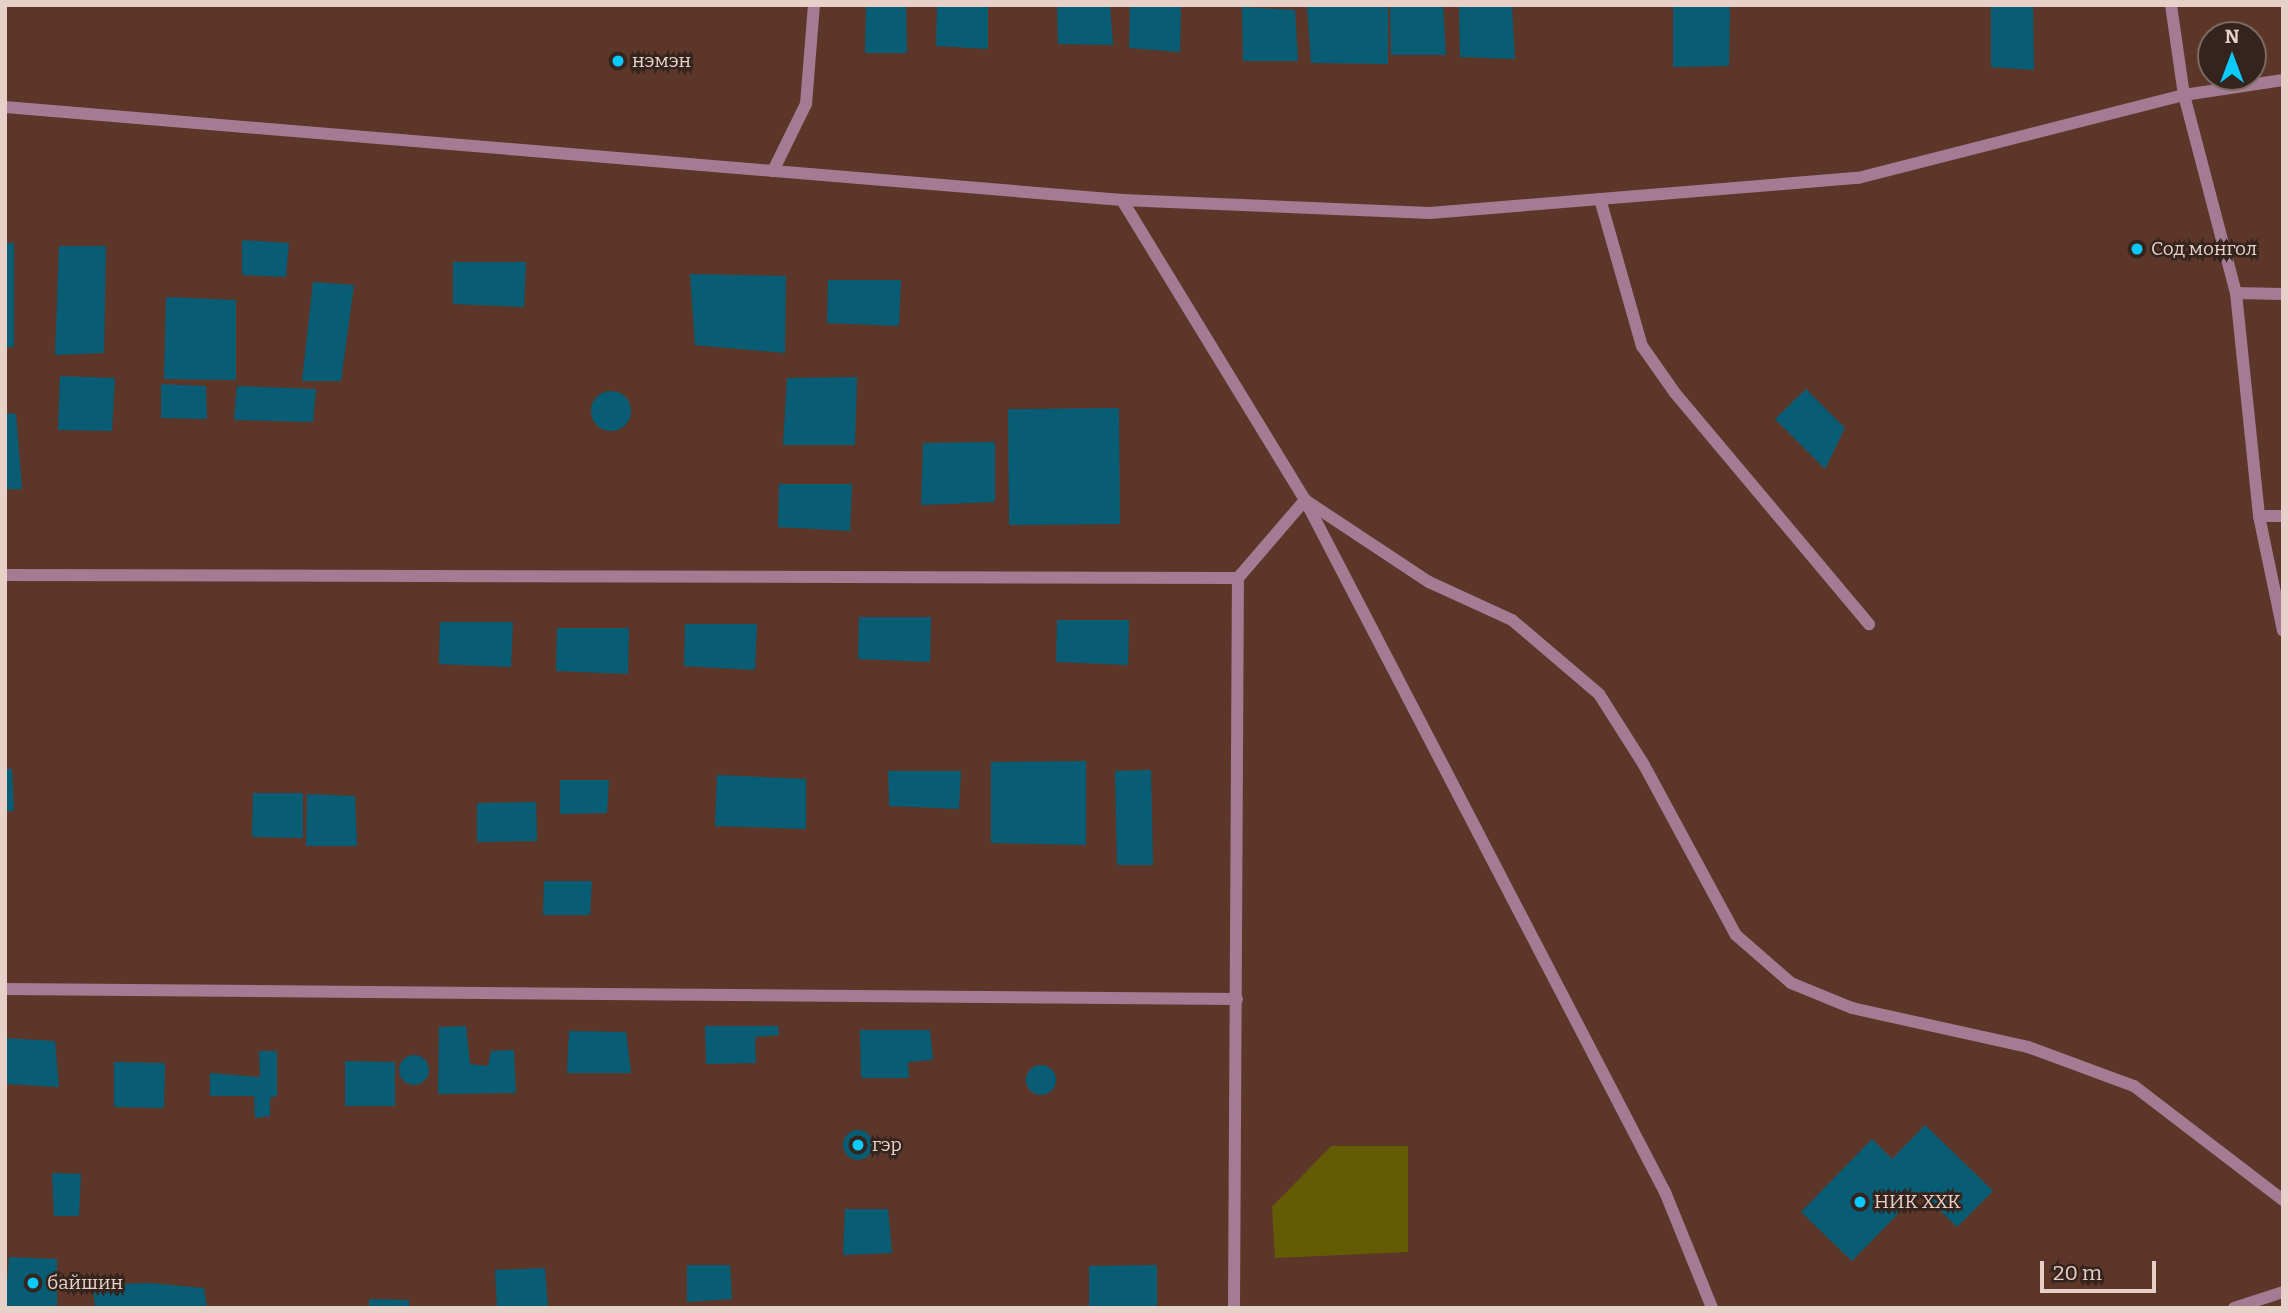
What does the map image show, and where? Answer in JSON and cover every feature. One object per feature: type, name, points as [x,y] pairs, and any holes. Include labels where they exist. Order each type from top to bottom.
[{"type":"street","points":[[773,171],[806,104],[814,5]]},
{"type":"street","points":[[2171,5],[2184,95],[2236,293],[2259,516],[2283,631]]},
{"type":"street","points":[[5,107],[1122,200],[1430,213],[1858,178],[2184,95],[2283,80]]},
{"type":"street","points":[[1600,199],[1642,346],[1675,393],[1869,624]]},
{"type":"street","points":[[1122,200],[1305,500],[1665,1192],[1712,1308]]},
{"type":"street","points":[[2236,293],[2283,294]]},
{"type":"street","points":[[1234,1308],[1238,578],[1305,500]]},
{"type":"street","points":[[1305,500],[1429,582],[1512,620],[1599,694],[1644,765],[1736,934],[1791,983],[1852,1008],[2028,1047],[2134,1086],[2283,1200]]},
{"type":"street","points":[[2259,516],[2283,516]]},
{"type":"street","points":[[5,575],[1238,578]]},
{"type":"street","points":[[5,989],[1237,999]]},
{"type":"street","points":[[2234,1308],[2283,1292]]},
{"type":"shaded area","points":[[1331,1146],[1408,1146],[1408,1252],[1275,1258],[1272,1207]]},
{"type":"building","points":[[866,5],[906,5],[907,53],[865,53]]},
{"type":"building","points":[[937,5],[988,5],[988,49],[936,46]]},
{"type":"building","points":[[1057,5],[1110,5],[1113,45],[1058,44]]},
{"type":"building","points":[[1130,5],[1181,5],[1180,52],[1129,48]]},
{"type":"building","points":[[1307,5],[1388,5],[1388,64],[1311,63]]},
{"type":"building","points":[[1390,5],[1443,5],[1446,55],[1391,55]]},
{"type":"building","points":[[1459,5],[1512,7],[1515,59],[1460,57]]},
{"type":"building","points":[[1673,5],[1730,5],[1729,66],[1673,67]]},
{"type":"building","points":[[1991,5],[2033,5],[2034,70],[1991,67]]},
{"type":"building","points":[[1242,7],[1295,10],[1298,61],[1243,61]]},
{"type":"building","points":[[242,240],[289,243],[286,277],[242,275]]},
{"type":"building","points":[[5,243],[14,243],[14,347],[5,347]]},
{"type":"building","points":[[59,246],[106,246],[104,353],[55,355]]},
{"type":"building","points":[[453,262],[526,262],[524,307],[453,304]]},
{"type":"building","points":[[690,274],[786,276],[785,353],[695,345]]},
{"type":"building","points":[[828,280],[901,280],[899,326],[827,323]]},
{"type":"building","points":[[313,282],[354,285],[341,381],[302,381]]},
{"type":"building","points":[[166,297],[236,300],[236,380],[164,379]]},
{"type":"building","points":[[60,376],[115,378],[112,431],[58,430]]},
{"type":"building","points":[[857,377],[855,445],[783,445],[787,378]]},
{"type":"building","points":[[161,384],[206,386],[207,419],[161,418]]},
{"type":"building","points":[[237,386],[316,389],[313,422],[234,420]]},
{"type":"building","points":[[1806,389],[1845,428],[1825,469],[1775,419]]},
{"type":"building","points":[[611,391],[619,392],[625,397],[630,403],[630,419],[625,425],[619,430],[611,431],[603,430],[597,425],[592,419],[591,411],[592,403],[597,397],[603,392]]},
{"type":"building","points":[[1119,408],[1120,524],[1009,525],[1008,409]]},
{"type":"building","points":[[5,413],[16,414],[22,489],[5,489]]},
{"type":"building","points":[[995,442],[995,502],[921,505],[923,443]]},
{"type":"building","points":[[779,484],[852,484],[850,531],[778,527]]},
{"type":"building","points":[[859,617],[931,617],[930,662],[858,659]]},
{"type":"building","points":[[1057,620],[1129,620],[1128,665],[1056,662]]},
{"type":"building","points":[[440,622],[513,622],[511,667],[439,664]]},
{"type":"building","points":[[685,624],[757,624],[755,670],[684,666]]},
{"type":"building","points":[[557,628],[629,628],[628,674],[556,671]]},
{"type":"building","points":[[1086,761],[1086,845],[991,843],[991,762]]},
{"type":"building","points":[[5,769],[12,769],[14,811],[5,811]]},
{"type":"building","points":[[1151,770],[1153,865],[1117,865],[1115,771]]},
{"type":"building","points":[[888,771],[961,771],[959,809],[889,806]]},
{"type":"building","points":[[717,775],[806,779],[806,829],[715,826]]},
{"type":"building","points":[[560,780],[609,780],[607,813],[560,814]]},
{"type":"building","points":[[253,793],[303,793],[303,838],[252,837]]},
{"type":"building","points":[[307,794],[355,796],[357,846],[306,846]]},
{"type":"building","points":[[536,802],[537,841],[477,842],[477,803]]},
{"type":"building","points":[[544,881],[592,881],[590,915],[543,915]]},
{"type":"building","points":[[466,1026],[470,1064],[488,1066],[491,1051],[514,1050],[516,1093],[438,1094],[439,1027]]},
{"type":"building","points":[[705,1026],[778,1026],[779,1035],[755,1037],[756,1063],[706,1064]]},
{"type":"building","points":[[860,1030],[930,1030],[933,1060],[908,1062],[909,1078],[861,1078]]},
{"type":"building","points":[[569,1031],[626,1032],[631,1073],[567,1073]]},
{"type":"building","points":[[5,1038],[55,1041],[59,1087],[5,1084]]},
{"type":"building","points":[[259,1051],[277,1051],[277,1096],[270,1098],[270,1116],[255,1118],[254,1096],[210,1096],[210,1073],[260,1077]]},
{"type":"building","points":[[414,1055],[425,1059],[429,1070],[425,1081],[414,1085],[403,1081],[399,1070],[403,1059]]},
{"type":"building","points":[[345,1061],[395,1062],[395,1106],[345,1106]]},
{"type":"building","points":[[114,1062],[165,1063],[164,1108],[114,1107]]},
{"type":"building","points":[[1041,1065],[1052,1069],[1056,1080],[1052,1091],[1041,1095],[1030,1091],[1026,1080],[1030,1069]]},
{"type":"building","name":"НИК ХХК","points":[[1925,1125],[1993,1191],[1957,1227],[1920,1191],[1852,1261],[1801,1212],[1872,1139],[1892,1159]]},
{"type":"building","name":"гэр","points":[[858,1130],[869,1134],[873,1145],[869,1156],[858,1160],[847,1156],[843,1145],[847,1134]]},
{"type":"building","points":[[52,1173],[81,1174],[79,1216],[54,1216]]},
{"type":"building","points":[[845,1209],[888,1209],[892,1253],[843,1255]]},
{"type":"building","name":"байшин","points":[[9,1257],[57,1259],[57,1308],[5,1308]]},
{"type":"building","points":[[687,1265],[730,1265],[732,1299],[687,1302]]},
{"type":"building","points":[[1157,1265],[1157,1308],[1089,1308],[1089,1266]]},
{"type":"building","points":[[545,1268],[548,1308],[497,1308],[495,1270]]},
{"type":"building","points":[[148,1283],[204,1288],[207,1308],[95,1308],[93,1285]]},
{"type":"building","points":[[369,1299],[409,1300],[409,1308],[369,1308]]},
{"type":"place","name":"нэмэн","points":[[618,61]]},
{"type":"place","name":"Сод монгол","points":[[2137,249]]},
{"type":"place","name":"гэр","points":[[858,1145]]},
{"type":"place","name":"НИК ХХК","points":[[1860,1202]]},
{"type":"place","name":"байшин","points":[[33,1283]]}]
